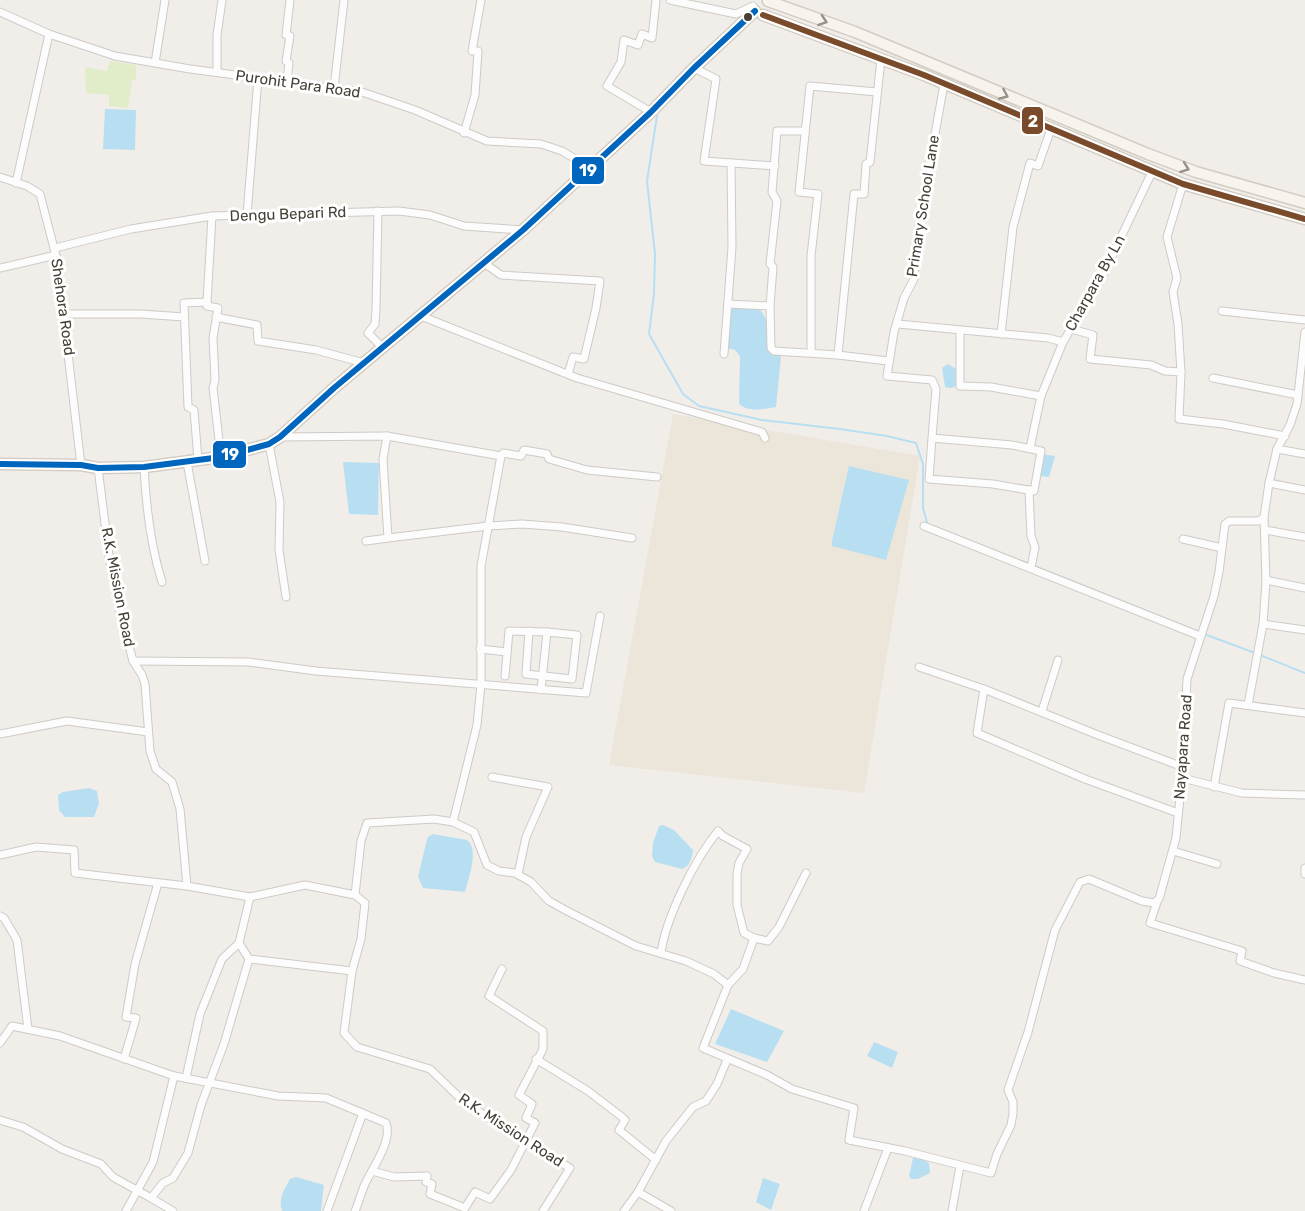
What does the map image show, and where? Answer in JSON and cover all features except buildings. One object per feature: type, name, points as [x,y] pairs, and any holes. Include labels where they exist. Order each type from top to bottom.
[{"type":"main road","points":[[757,8],[769,10],[768,1],[855,32],[1148,154],[1196,172],[1305,203]]},
{"type":"main road","points":[[757,8],[1183,184],[1305,219]]},
{"type":"main road","points":[[0,464],[81,465],[98,468],[144,467],[221,457],[269,444],[523,230],[651,112],[757,8]]},
{"type":"street","points":[[155,63],[165,0]]},
{"type":"street","points":[[217,72],[217,35],[222,0]]},
{"type":"street","points":[[287,81],[289,63],[286,61],[290,36],[286,35],[290,0]]},
{"type":"street","points":[[334,88],[344,0]]},
{"type":"street","points":[[464,133],[475,95],[478,51],[472,51],[481,0]]},
{"type":"street","points":[[651,112],[607,86],[621,62],[624,40],[638,45],[642,34],[652,38],[656,0]]},
{"type":"street","points":[[670,0],[736,14],[757,8]]},
{"type":"street","name":"Purohit Para Road","points":[[0,12],[49,34],[115,56],[362,92],[415,110],[486,141],[541,144],[562,151],[590,168]]},
{"type":"street","points":[[16,183],[49,34]]},
{"type":"street","points":[[838,355],[854,194],[864,194],[866,164],[870,162],[881,59]]},
{"type":"street","points":[[694,68],[716,79],[704,161],[775,166]]},
{"type":"street","points":[[247,215],[258,78]]},
{"type":"street","name":"Primary School Lane","points":[[888,361],[904,298],[914,279],[919,223],[944,84]]},
{"type":"street","points":[[811,353],[811,256],[818,194],[799,192],[810,86],[877,92]]},
{"type":"street","points":[[1001,334],[1013,227],[1030,163],[1038,166],[1051,129]]},
{"type":"street","points":[[805,131],[777,131],[772,192],[777,201],[770,264],[773,267],[770,306],[771,348],[774,351],[888,361],[887,376],[932,380],[936,389],[928,479],[993,484],[1034,491],[1041,451],[932,438]]},
{"type":"street","points":[[724,354],[732,247],[731,163]]},
{"type":"street","name":"Charpara By Ln","points":[[898,324],[1048,338],[1063,342],[1102,277],[1152,172]]},
{"type":"street","name":"Shehora Road","points":[[0,177],[27,186],[40,194],[56,251],[81,465]]},
{"type":"street","points":[[1183,184],[1167,237],[1177,278],[1173,292],[1177,313],[1181,372],[1179,419],[1223,424],[1285,436]]},
{"type":"street","points":[[378,211],[375,324],[368,333],[382,347]]},
{"type":"street","name":"Dengu Bepari Rd","points":[[0,268],[131,230],[212,216],[399,211],[430,214],[464,226],[523,230]]},
{"type":"street","points":[[212,216],[207,306],[218,307],[213,338],[215,380],[213,388],[221,457]]},
{"type":"street","points":[[484,263],[501,275],[600,281],[584,359],[573,357],[567,374]]},
{"type":"street","points":[[205,561],[192,461],[194,410],[188,407],[184,303],[207,302]]},
{"type":"street","points":[[728,304],[770,306]]},
{"type":"street","points":[[1222,311],[1305,320]]},
{"type":"street","points":[[64,314],[184,317]]},
{"type":"street","points":[[421,316],[567,374],[762,432],[765,438]]},
{"type":"street","points":[[216,317],[257,324],[258,341],[316,351],[364,363]]},
{"type":"street","points":[[1071,329],[1093,335],[1090,359],[1151,365],[1165,371],[1181,372]]},
{"type":"street","points":[[1248,705],[1263,624],[1266,580],[1264,517],[1269,483],[1277,449],[1301,404],[1298,394],[1305,332]]},
{"type":"street","points":[[960,333],[960,386],[991,387],[1041,396]]},
{"type":"street","points":[[1030,448],[1041,396],[1063,342]]},
{"type":"street","points":[[1213,378],[1298,394]]},
{"type":"street","points":[[280,437],[387,436],[501,456],[503,453],[521,456],[525,450],[547,454],[549,459],[587,470],[657,477]]},
{"type":"street","points":[[387,436],[383,459],[388,538]]},
{"type":"street","points":[[269,444],[280,502],[279,550],[286,597]]},
{"type":"street","points":[[1277,449],[1305,454]]},
{"type":"street","points":[[453,822],[477,725],[481,684],[481,566],[501,456]]},
{"type":"street","points":[[144,467],[146,512],[153,554],[162,582]]},
{"type":"street","name":"R.K. Mission Road","points":[[98,468],[110,563],[133,661],[145,684],[152,760],[156,769],[172,782],[180,809],[187,886]]},
{"type":"street","points":[[1269,483],[1305,490]]},
{"type":"street","points":[[1029,490],[1031,536],[1035,547],[1031,568]]},
{"type":"street","name":"Nayapara Road","points":[[1157,902],[1162,892],[1173,850],[1178,813],[1183,767],[1187,678],[1215,588],[1227,522],[1259,521],[1264,517]]},
{"type":"street","points":[[366,542],[488,526],[522,524],[562,527],[633,538]]},
{"type":"street","points":[[924,526],[1200,636]]},
{"type":"street","points":[[1265,530],[1305,537]]},
{"type":"street","points":[[1183,539],[1222,548]]},
{"type":"street","points":[[1266,580],[1305,588]]},
{"type":"street","points":[[133,661],[249,662],[316,671],[586,693],[600,616]]},
{"type":"street","points":[[1263,624],[1305,630]]},
{"type":"street","points":[[505,676],[509,631],[529,631],[577,635],[572,679],[525,674],[529,631]]},
{"type":"street","points":[[541,690],[547,632]]},
{"type":"street","points":[[480,649],[507,652]]},
{"type":"street","points":[[1042,711],[1058,660]]},
{"type":"street","points":[[919,667],[984,689],[1183,767]]},
{"type":"street","points":[[984,689],[977,733],[1104,787],[1178,813]]},
{"type":"street","points":[[1214,787],[1229,704],[1305,713]]},
{"type":"street","points":[[0,735],[67,721],[148,732]]},
{"type":"street","points":[[492,777],[548,787],[526,837],[518,874]]},
{"type":"street","points":[[1182,778],[1242,793],[1305,795]]},
{"type":"street","points":[[0,855],[36,847],[74,850],[75,873],[187,886],[250,897],[305,885],[355,895],[362,841],[367,823],[424,819],[453,822],[474,832],[487,865],[499,871],[518,874],[531,882],[549,901],[636,946],[686,960],[714,974],[728,985]]},
{"type":"street","points":[[662,954],[663,939],[677,904],[707,844],[718,831],[747,849],[737,871],[737,905],[744,933],[754,938],[768,941],[779,927],[806,873]]},
{"type":"street","points":[[1173,850],[1217,864]]},
{"type":"street","points":[[1305,868],[1305,874]]},
{"type":"street","points":[[754,938],[743,969],[728,985],[704,1048],[727,1060],[767,1075],[792,1089],[854,1108],[849,1140],[990,1174],[996,1154],[1011,1125],[1013,1102],[1008,1090],[1028,1032],[1054,930],[1080,882],[1089,879],[1142,901],[1157,902],[1150,922],[1242,951],[1240,961],[1274,973],[1305,980]]},
{"type":"street","points":[[124,1059],[136,1018],[126,1017],[130,986],[158,883]]},
{"type":"street","name":"R.K. Mission Road","points":[[355,895],[365,903],[361,939],[352,971],[344,1033],[357,1047],[430,1070],[460,1098],[507,1131],[570,1168],[543,1211]]},
{"type":"street","points":[[186,1078],[200,1014],[222,959],[238,943],[250,897]]},
{"type":"street","points":[[0,916],[4,918],[17,939],[28,1029]]},
{"type":"street","points":[[238,943],[249,959],[352,971]]},
{"type":"street","points":[[151,1198],[163,1184],[173,1178],[188,1153],[249,959]]},
{"type":"street","points":[[465,1208],[475,1192],[490,1199],[507,1177],[535,1123],[526,1118],[532,1104],[519,1095],[543,1048],[543,1031],[489,996],[502,969]]},
{"type":"street","points":[[0,1042],[12,1026],[28,1029],[60,1036],[174,1076],[278,1096],[326,1098],[387,1123],[385,1143],[355,1211]]},
{"type":"street","points":[[536,1059],[588,1091],[622,1117],[625,1120],[618,1130],[656,1160]]},
{"type":"street","points":[[624,1211],[638,1192],[666,1141],[693,1107],[706,1101],[717,1084],[727,1060]]},
{"type":"street","points":[[126,1211],[153,1162],[174,1076]]},
{"type":"street","points":[[327,1211],[363,1113]]},
{"type":"street","points":[[0,1120],[22,1127],[62,1149],[101,1164],[113,1177],[173,1211]]},
{"type":"street","points":[[864,1211],[888,1148]]},
{"type":"street","points":[[952,1211],[960,1166]]},
{"type":"street","points":[[372,1171],[394,1177],[427,1176],[426,1182],[432,1184],[430,1194],[473,1211]]},
{"type":"street","points":[[638,1192],[671,1211]]},
{"type":"shaded area","points":[[673,414],[920,456],[864,793],[609,765]]},
{"type":"green space","points":[[110,61],[136,65],[136,79],[132,80],[128,108],[109,106],[109,95],[86,93],[85,67],[107,71]]},
{"type":"water","points":[[105,109],[136,110],[135,150],[103,149]]},
{"type":"water","points":[[732,307],[758,308],[765,317],[770,352],[781,357],[776,407],[752,409],[739,404],[740,356],[735,350],[727,348]]},
{"type":"water","points":[[948,364],[956,369],[958,383],[951,388],[945,387],[942,368]]},
{"type":"water","points":[[1042,454],[1055,456],[1049,477],[1039,476]]},
{"type":"water","points":[[343,462],[379,463],[378,515],[349,514]]},
{"type":"water","points":[[849,466],[909,480],[886,560],[832,546]]},
{"type":"water","points":[[89,788],[97,791],[99,803],[94,817],[65,817],[59,810],[58,795],[63,792]]},
{"type":"water","points":[[663,825],[674,830],[693,850],[690,861],[682,869],[655,862],[652,856],[653,843],[659,826]]},
{"type":"water","points":[[433,834],[467,840],[471,844],[472,865],[465,892],[423,888],[418,877],[427,839]]},
{"type":"water","points":[[731,1009],[784,1031],[767,1062],[715,1044]]},
{"type":"water","points":[[874,1042],[898,1052],[892,1068],[867,1056]]},
{"type":"water","points":[[919,1157],[929,1163],[930,1173],[918,1179],[911,1179],[909,1176],[913,1158]]},
{"type":"water","points":[[296,1177],[324,1185],[321,1211],[282,1211],[281,1198],[290,1179]]},
{"type":"water","points":[[763,1178],[780,1184],[771,1210],[756,1202]]},
{"type":"waterway","points":[[657,116],[647,181],[655,254],[654,294],[649,334],[683,394],[699,406],[762,420],[887,436],[916,443],[923,464],[923,508],[928,526]]},
{"type":"waterway","points":[[1018,560],[1029,564]]},
{"type":"waterway","points":[[1034,566],[1199,632]]},
{"type":"waterway","points":[[1204,634],[1255,653]]},
{"type":"waterway","points":[[1260,655],[1305,673]]},
{"type":"transit line","name":"19","points":[[0,464],[81,465],[98,468],[144,467],[221,457],[269,444],[523,230],[651,112],[755,11]]},
{"type":"transit line","name":"2","points":[[763,15],[924,75],[1183,184],[1305,219]]}]
